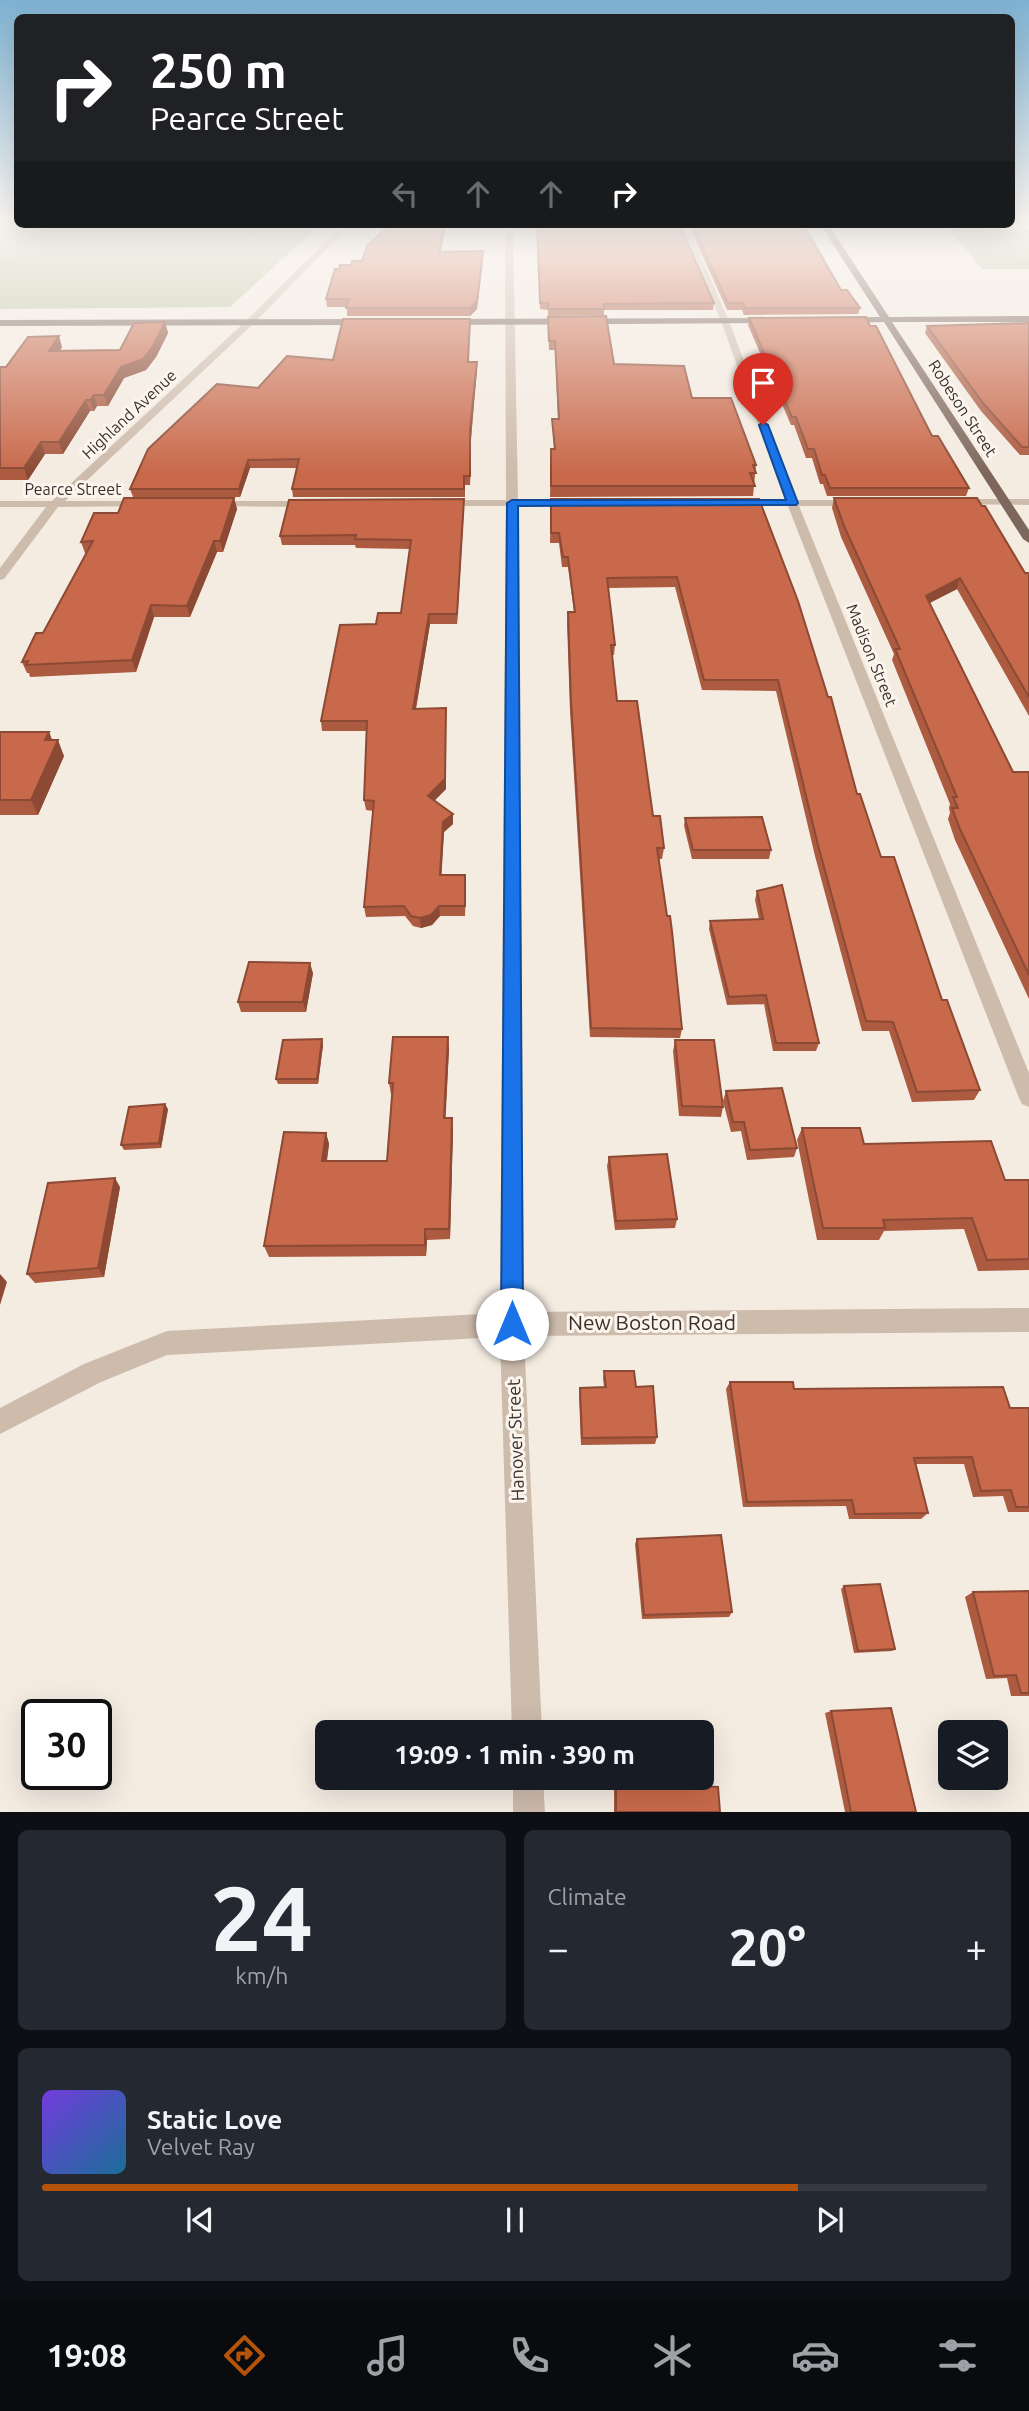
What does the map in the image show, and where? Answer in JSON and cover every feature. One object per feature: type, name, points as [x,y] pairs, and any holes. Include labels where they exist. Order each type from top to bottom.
[{"type":"main road","name":"Robeson Street","points":[[876,304],[1029,539]]},
{"type":"main road","points":[[833,320],[1029,319]]},
{"type":"main road","points":[[442,322],[779,321]]},
{"type":"main road","points":[[0,323],[374,322]]},
{"type":"street","name":"Highland Avenue","points":[[0,576],[55,504],[269,304]]},
{"type":"street","name":"Hanover Street","points":[[511,304],[512,1324],[527,1720]]},
{"type":"street","name":"Madison Street","points":[[717,304],[792,503],[1029,1098]]},
{"type":"street","points":[[939,503],[1029,502]]},
{"type":"street","points":[[429,503],[592,503]]},
{"type":"street","points":[[726,503],[872,503]]},
{"type":"street","name":"Pearce Street","points":[[0,505],[152,504]]},
{"type":"street","points":[[194,504],[318,504]]},
{"type":"street","name":"New Boston Road","points":[[0,1421],[93,1373],[167,1343],[512,1324],[1029,1320]]},
{"type":"street","points":[[528,1790],[529,1812]]},
{"type":"green space","points":[[0,304],[234,304],[230,307],[0,309]]},
{"type":"building","points":[[347,304],[474,304],[470,308],[346,308]]},
{"type":"building","points":[[548,304],[652,304],[604,304],[604,309],[548,309]]},
{"type":"building","points":[[743,304],[857,304],[860,308],[745,308]]},
{"type":"building","points":[[606,316],[614,364],[684,366],[692,398],[731,398],[756,465],[753,465],[756,473],[750,473],[755,486],[551,486],[551,449],[555,449],[552,419],[559,419],[555,341],[549,341],[548,317]]},
{"type":"building","points":[[866,317],[870,326],[876,326],[932,436],[938,436],[969,488],[830,488],[825,475],[822,475],[814,449],[808,449],[796,417],[792,417],[749,318]]},
{"type":"building","points":[[343,319],[470,319],[468,362],[477,362],[470,430],[470,476],[464,476],[464,489],[292,489],[299,459],[248,460],[239,489],[130,489],[148,449],[217,384],[258,388],[287,356],[333,360]]},
{"type":"building","points":[[165,322],[143,359],[121,367],[104,395],[94,395],[90,400],[86,400],[59,442],[41,442],[24,468],[0,468],[0,367],[6,367],[28,337],[59,336],[49,351],[120,350],[134,323]]},
{"type":"building","points":[[1029,323],[1029,447],[1022,447],[983,403],[927,326]]},
{"type":"building","points":[[124,498],[234,498],[220,541],[214,541],[187,606],[151,605],[132,660],[26,665],[28,661],[22,662],[36,633],[43,633],[93,541],[81,542],[94,513],[118,513]]},
{"type":"building","points":[[834,498],[977,498],[982,506],[985,506],[1025,573],[1029,575],[1029,697],[960,578],[926,596],[1013,772],[1029,772],[1029,975],[960,829],[952,808],[958,808],[953,797],[957,797],[895,649],[900,649]]},
{"type":"building","points":[[464,499],[457,614],[429,614],[413,709],[446,708],[445,779],[428,796],[453,814],[443,822],[440,875],[465,875],[465,906],[439,906],[431,915],[420,918],[411,916],[404,906],[364,907],[374,801],[364,800],[367,721],[321,721],[340,625],[376,624],[378,613],[401,613],[411,540],[355,539],[356,535],[280,536],[289,500]]},
{"type":"building","points":[[551,499],[759,499],[798,601],[828,697],[831,697],[857,794],[860,794],[881,857],[894,857],[942,1000],[947,1000],[980,1090],[917,1092],[893,1022],[866,1021],[818,845],[778,680],[704,680],[677,577],[607,578],[615,645],[611,645],[617,701],[637,701],[653,816],[660,816],[664,848],[657,848],[667,916],[670,916],[682,1029],[591,1028],[571,701],[568,612],[575,612],[568,557],[563,557],[559,533],[551,533]]},
{"type":"building","points":[[0,732],[49,732],[45,740],[58,740],[31,800],[0,800]]},
{"type":"building","points":[[762,817],[771,850],[693,850],[685,818]]},
{"type":"building","points":[[782,885],[819,1043],[776,1043],[766,995],[729,997],[710,921],[763,919],[757,891]]},
{"type":"building","points":[[249,962],[310,963],[303,1002],[238,1002]]},
{"type":"building","points":[[393,1037],[448,1037],[444,1118],[452,1118],[449,1229],[425,1229],[425,1245],[264,1246],[284,1132],[326,1133],[322,1161],[387,1161],[393,1083],[389,1083]]},
{"type":"building","points":[[322,1039],[317,1079],[276,1079],[283,1040]]},
{"type":"building","points":[[675,1040],[714,1040],[723,1107],[682,1106]]},
{"type":"building","points":[[782,1088],[797,1148],[750,1150],[744,1122],[733,1122],[726,1091]]},
{"type":"building","points":[[165,1104],[159,1143],[121,1145],[129,1107]]},
{"type":"building","points":[[802,1128],[860,1128],[864,1144],[991,1141],[1005,1180],[1029,1180],[1029,1259],[987,1260],[972,1218],[883,1220],[885,1228],[823,1228]]},
{"type":"building","points":[[667,1154],[677,1219],[616,1221],[609,1157]]},
{"type":"building","points":[[115,1178],[98,1268],[27,1274],[48,1183]]},
{"type":"building","points":[[604,1371],[634,1371],[636,1387],[653,1386],[657,1437],[582,1438],[580,1388],[606,1387]]},
{"type":"building","points":[[730,1382],[793,1382],[794,1389],[1003,1387],[1010,1408],[1029,1408],[1029,1507],[1016,1507],[1011,1490],[981,1491],[972,1457],[914,1458],[928,1513],[855,1514],[852,1500],[747,1502]]},
{"type":"building","points":[[721,1535],[732,1612],[644,1615],[637,1539]]},
{"type":"building","points":[[880,1584],[895,1649],[858,1651],[844,1586]]},
{"type":"building","points":[[1029,1591],[1029,1693],[1021,1693],[1016,1675],[994,1676],[973,1592]]},
{"type":"building","points":[[891,1708],[916,1812],[851,1812],[831,1711]]},
{"type":"building","points":[[714,1787],[718,1787],[720,1812],[616,1812],[616,1790],[714,1790]]},
{"type":"route","points":[[512,1324],[512,503],[792,503],[763,425]]}]
